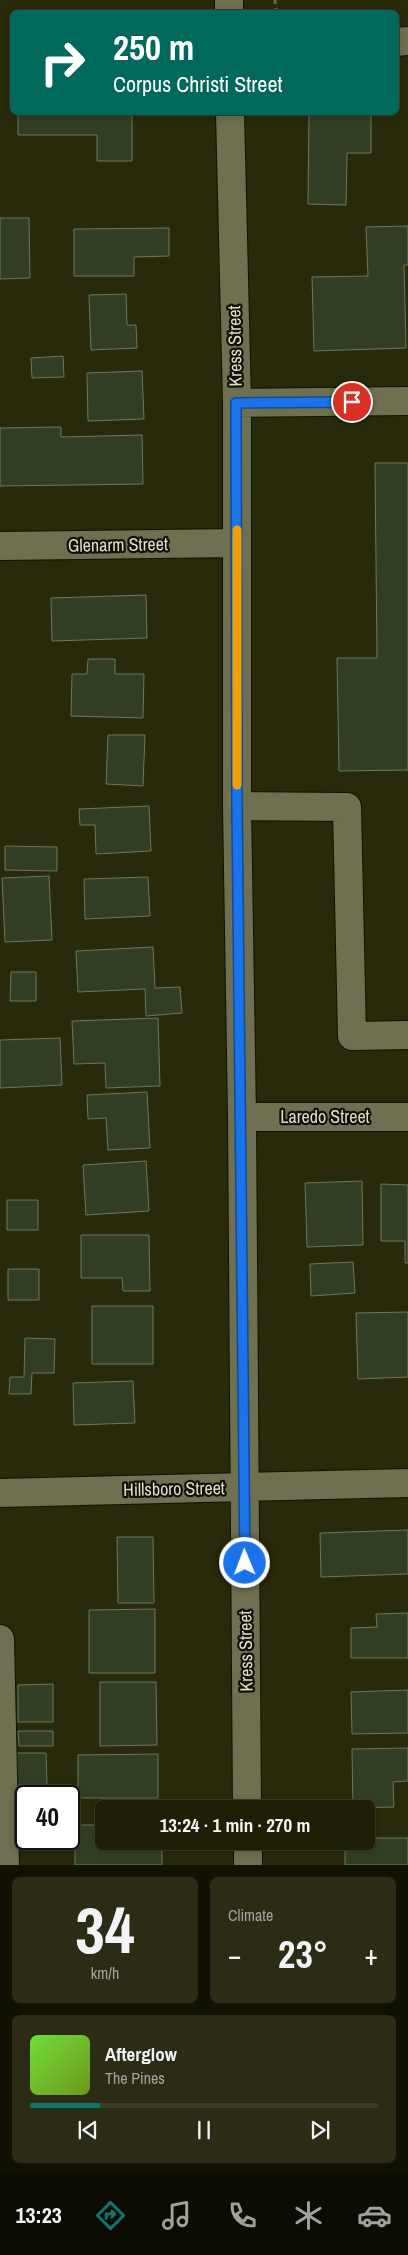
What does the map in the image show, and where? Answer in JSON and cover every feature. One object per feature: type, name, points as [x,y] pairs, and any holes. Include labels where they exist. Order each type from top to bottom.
[{"type":"street","name":"Kress Street","points":[[230,115],[236,403],[237,806],[242,1117],[247,1800]]},
{"type":"street","points":[[236,403],[408,401]]},
{"type":"street","name":"Glenarm Street","points":[[0,546],[237,543]]},
{"type":"street","points":[[237,806],[347,806],[352,1036],[408,1035]]},
{"type":"street","name":"Laredo Street","points":[[242,1117],[408,1117]]},
{"type":"street","name":"Hillsboro Street","points":[[0,1493],[408,1483]]},
{"type":"street","points":[[0,1639],[5,1865]]},
{"type":"street","points":[[248,1850],[248,1865]]},
{"type":"building","points":[[18,115],[132,115],[132,161],[97,161],[97,135],[18,135]]},
{"type":"building","points":[[309,115],[371,115],[371,153],[347,153],[346,205],[308,204]]},
{"type":"building","points":[[0,218],[29,218],[30,278],[0,279]]},
{"type":"building","points":[[408,226],[408,265],[404,265],[406,348],[314,351],[312,277],[368,276],[366,227]]},
{"type":"building","points":[[169,228],[169,256],[134,257],[134,276],[74,276],[74,229]]},
{"type":"building","points":[[126,294],[127,325],[136,325],[137,348],[91,350],[89,295]]},
{"type":"building","points":[[63,356],[64,377],[32,378],[31,358]]},
{"type":"building","points":[[142,371],[144,419],[88,421],[87,373]]},
{"type":"building","points":[[61,427],[61,437],[142,435],[143,484],[0,486],[0,428]]},
{"type":"building","points":[[375,463],[408,463],[408,770],[339,771],[337,658],[377,658]]},
{"type":"building","points":[[146,595],[147,638],[52,641],[51,598]]},
{"type":"building","points":[[88,659],[115,659],[115,674],[144,674],[143,718],[71,716],[72,674],[87,674]]},
{"type":"building","points":[[108,735],[145,735],[143,786],[106,784]]},
{"type":"building","points":[[149,806],[151,851],[96,854],[95,825],[80,825],[79,809]]},
{"type":"building","points":[[5,846],[57,847],[57,871],[5,870]]},
{"type":"building","points":[[49,876],[52,940],[5,942],[2,878]]},
{"type":"building","points":[[148,877],[150,916],[85,919],[84,879]]},
{"type":"building","points":[[153,947],[155,988],[180,987],[182,1013],[146,1016],[145,989],[78,992],[76,951]]},
{"type":"building","points":[[11,972],[36,972],[36,1001],[10,1001]]},
{"type":"building","points":[[158,1018],[160,1086],[106,1088],[105,1063],[74,1064],[72,1021]]},
{"type":"building","points":[[60,1038],[62,1085],[0,1088],[0,1040]]},
{"type":"building","points":[[147,1092],[150,1148],[108,1150],[106,1118],[88,1119],[87,1095]]},
{"type":"building","points":[[146,1161],[149,1211],[86,1215],[83,1165]]},
{"type":"building","points":[[362,1181],[363,1245],[307,1247],[305,1183]]},
{"type":"building","points":[[381,1184],[408,1185],[408,1263],[405,1263],[405,1241],[381,1241]]},
{"type":"building","points":[[7,1200],[38,1200],[38,1230],[7,1230]]},
{"type":"building","points":[[81,1235],[149,1235],[150,1291],[123,1291],[122,1278],[81,1278]]},
{"type":"building","points":[[353,1262],[355,1293],[311,1296],[310,1264]]},
{"type":"building","points":[[8,1269],[39,1269],[39,1300],[8,1300]]},
{"type":"building","points":[[92,1306],[153,1306],[153,1364],[92,1364]]},
{"type":"building","points":[[408,1312],[408,1377],[358,1379],[356,1313]]},
{"type":"building","points":[[25,1338],[55,1339],[54,1373],[32,1373],[31,1394],[9,1394],[10,1377],[24,1377]]},
{"type":"building","points":[[133,1381],[135,1423],[74,1425],[73,1383]]},
{"type":"building","points":[[408,1530],[408,1574],[321,1577],[320,1533]]},
{"type":"building","points":[[117,1537],[153,1537],[154,1603],[118,1603]]},
{"type":"building","points":[[155,1609],[155,1673],[89,1673],[89,1610]]},
{"type":"building","points":[[408,1613],[408,1658],[351,1658],[351,1628],[377,1627],[376,1614]]},
{"type":"building","points":[[100,1682],[156,1682],[157,1745],[100,1746]]},
{"type":"building","points":[[53,1684],[53,1722],[18,1722],[18,1685]]},
{"type":"building","points":[[408,1690],[408,1733],[352,1734],[351,1692]]},
{"type":"building","points":[[18,1731],[53,1731],[53,1746],[19,1746]]},
{"type":"building","points":[[408,1748],[408,1781],[393,1782],[394,1807],[375,1807],[375,1800],[353,1800],[352,1749]]},
{"type":"building","points":[[17,1753],[46,1753],[47,1785],[17,1785]]},
{"type":"building","points":[[158,1754],[158,1798],[80,1798],[78,1755]]},
{"type":"building","points":[[80,1825],[95,1825],[95,1850],[162,1850],[162,1865],[75,1865],[75,1850],[80,1850]]},
{"type":"building","points":[[375,1838],[408,1838],[408,1865],[345,1865],[345,1850],[375,1850]]},
{"type":"slow traffic","points":[[237,530],[237,785]]},
{"type":"route","points":[[245,1563],[242,1117],[237,806],[236,403],[352,402]]}]
